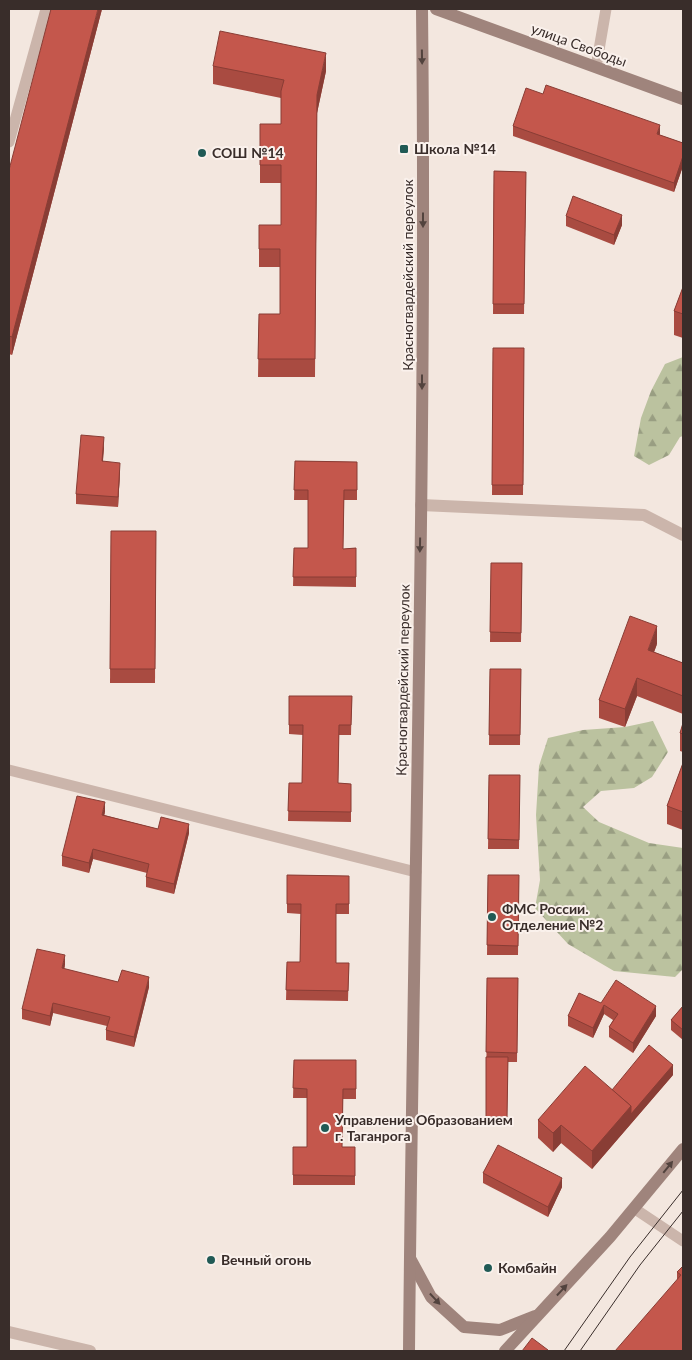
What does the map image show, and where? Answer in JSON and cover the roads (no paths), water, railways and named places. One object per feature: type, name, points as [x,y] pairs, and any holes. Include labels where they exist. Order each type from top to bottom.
[{"type":"main road","name":"Красногвардейский переулок","points":[[409,1351],[420,505],[423,160],[422,9]]},
{"type":"main road","name":"улица Свободы","points":[[436,9],[683,99]]},
{"type":"main road","points":[[505,1351],[635,1209],[683,1148]]},
{"type":"main road","points":[[410,1258],[431,1297],[464,1327],[500,1330],[539,1315]]},
{"type":"street","points":[[420,505],[644,516],[683,535]]},
{"type":"street","points":[[9,1332],[90,1351]]},
{"type":"lane","points":[[9,142],[46,9]]},
{"type":"lane","points":[[596,67],[606,9]]},
{"type":"lane","points":[[9,770],[416,872]]},
{"type":"lane","points":[[635,1209],[683,1241]]},
{"type":"tram line","points":[[564,1351],[630,1257],[683,1190]]},
{"type":"tram line","points":[[580,1351],[640,1265],[683,1211]]},
{"type":"place","name":"Школа №14","points":[[404,149]]},
{"type":"place","name":"СОШ №14","points":[[202,153]]},
{"type":"place","name":"ФМС России. Отделение №2","points":[[492,917]]},
{"type":"place","name":"Управление Образованием г. Таганрога","points":[[325,1128]]},
{"type":"place","name":"Вечный огонь","points":[[211,1260]]},
{"type":"place","name":"Комбайн","points":[[488,1268]]}]
